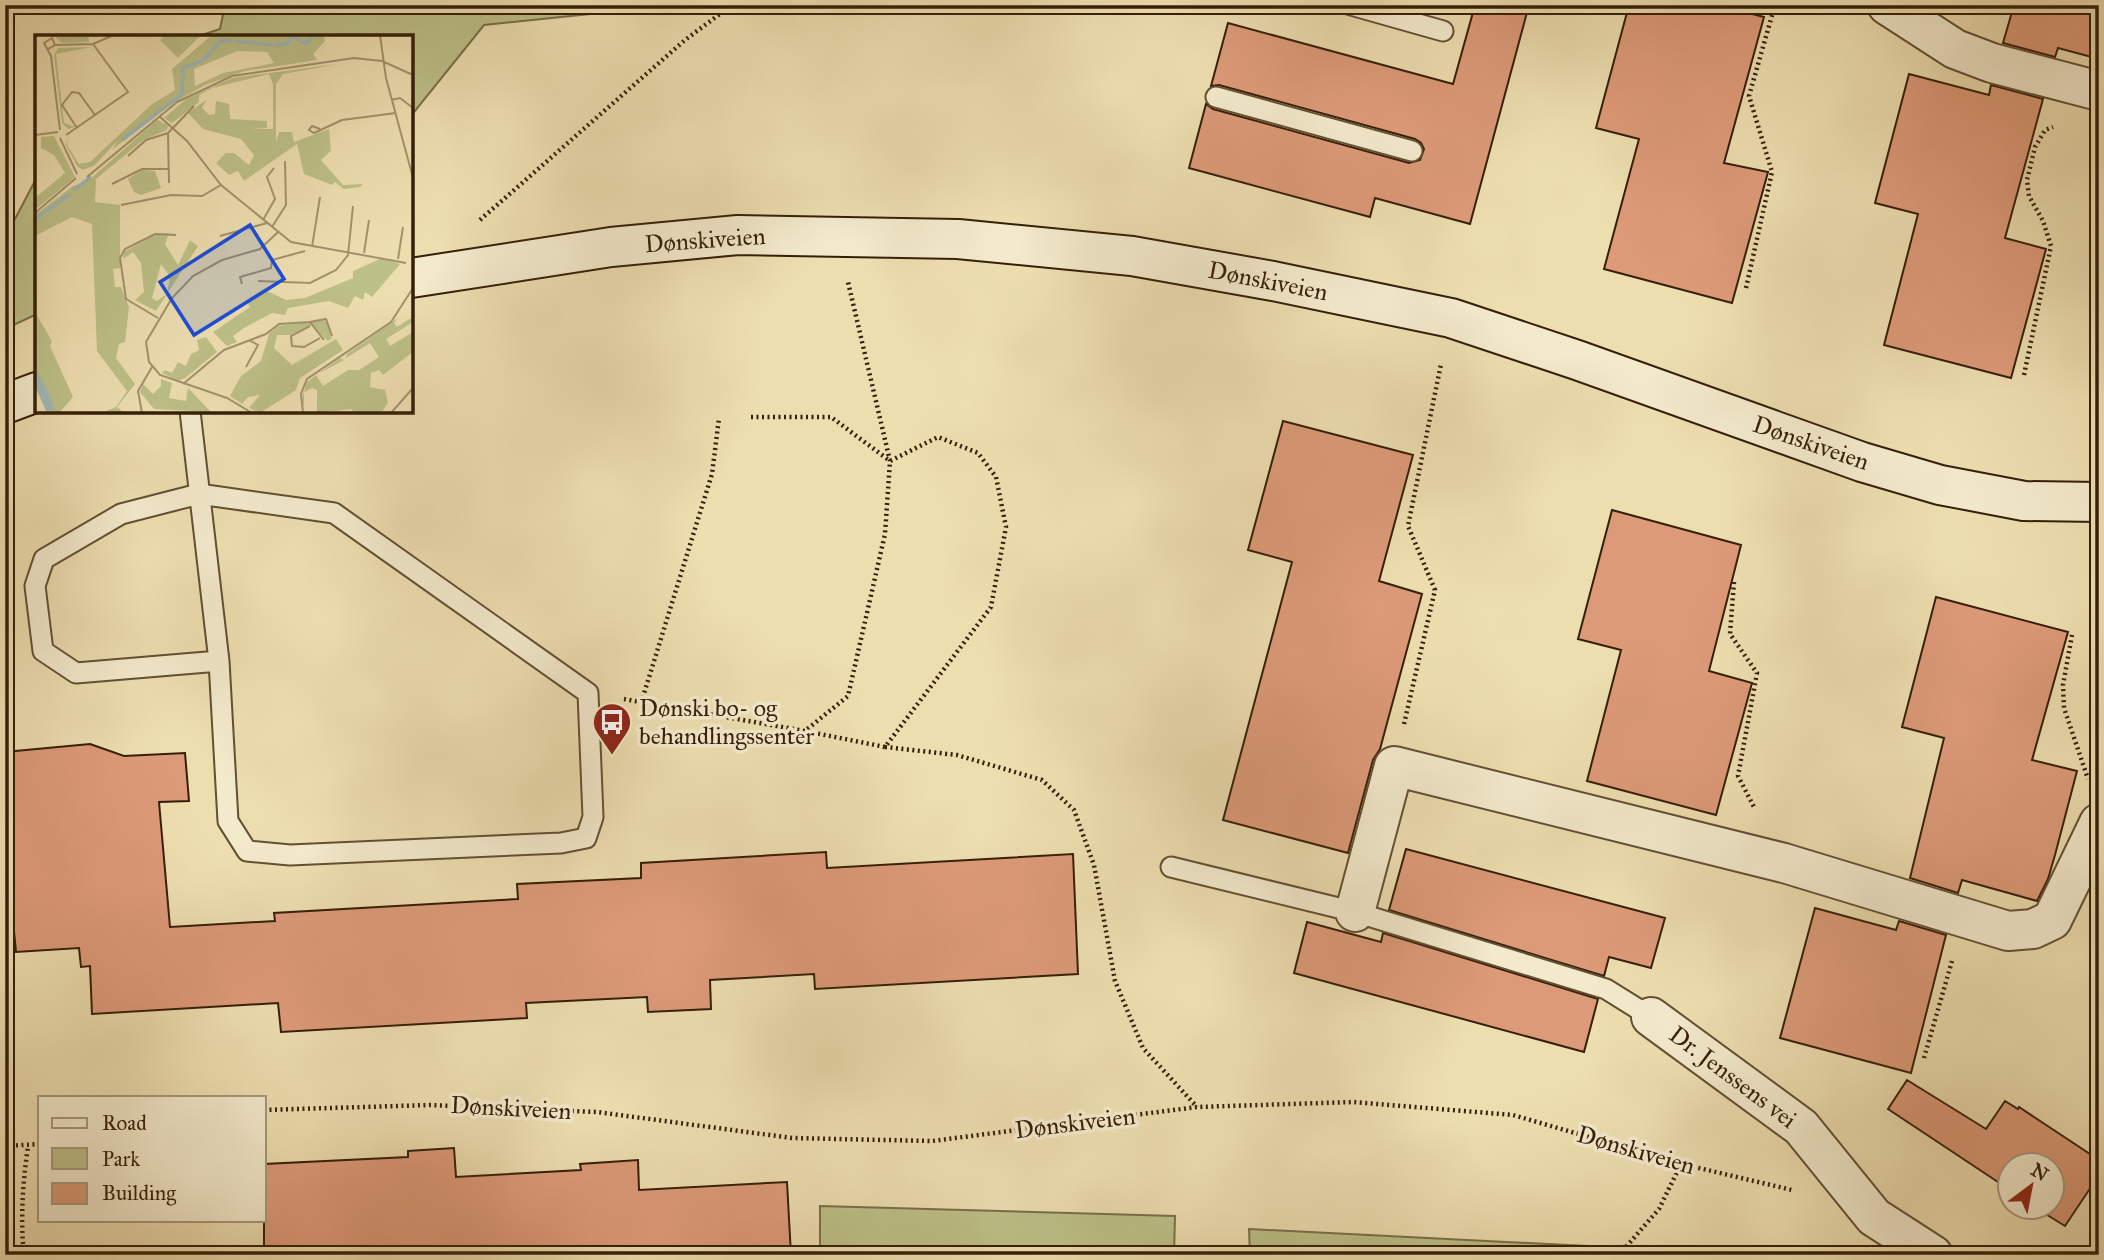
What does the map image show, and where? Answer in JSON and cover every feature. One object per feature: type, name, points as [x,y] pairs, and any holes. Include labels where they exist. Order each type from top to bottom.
[{"type":"street","points":[[1887,5],[1955,49],[1992,63],[2099,91]]},
{"type":"street","name":"Dønskiveien","points":[[413,278],[611,247],[738,234],[958,239],[1132,256],[1273,281],[1451,318],[1862,462],[1940,485],[2024,501],[2099,502]]},
{"type":"street","points":[[5,404],[35,393]]},
{"type":"street","points":[[1355,912],[1394,766],[1784,863],[2008,932],[2033,929],[2052,920],[2099,823]]},
{"type":"street","name":"Dr. Jenssens vei","points":[[1651,1017],[1801,1127],[1874,1217],[1933,1255]]},
{"type":"lane","points":[[1351,5],[1443,31]]},
{"type":"lane","points":[[1216,97],[1412,151]]},
{"type":"lane","points":[[190,413],[199,494],[219,661],[228,821],[247,851],[279,854],[561,844],[586,838],[593,817],[588,693],[334,513],[199,494],[121,514],[44,559],[36,586],[43,651],[76,673],[219,661]]},
{"type":"lane","points":[[1171,867],[1355,912],[1606,989],[1651,1017]]},
{"type":"path","points":[[477,222],[685,40],[732,5]]},
{"type":"path","points":[[1746,288],[1772,172],[1749,96],[1775,5]]},
{"type":"path","points":[[2024,375],[2051,246],[2043,221],[2029,196],[2027,180],[2035,147],[2045,130],[2058,126]]},
{"type":"path","points":[[805,731],[848,696],[885,534],[890,461],[837,236]]},
{"type":"path","points":[[1394,766],[1435,590],[1408,526],[1451,318]]},
{"type":"path","points":[[751,417],[831,417],[890,461]]},
{"type":"path","points":[[641,702],[712,474],[719,418]]},
{"type":"path","points":[[885,747],[991,607],[1006,527],[996,477],[978,453],[938,437],[890,461]]},
{"type":"path","points":[[1734,582],[1730,634],[1757,673],[1738,776],[1784,863]]},
{"type":"path","points":[[2072,635],[2063,685],[2064,708],[2090,784]]},
{"type":"path","points":[[588,693],[885,747],[957,755],[1042,780],[1074,810],[1094,865],[1115,981],[1143,1048],[1197,1107]]},
{"type":"path","points":[[1924,1058],[1964,918]]},
{"type":"path","name":"Dønskiveien","points":[[266,1110],[430,1105],[597,1112],[792,1138],[932,1141],[1197,1107],[1353,1102],[1513,1115],[1682,1164],[1798,1192]]},
{"type":"path","points":[[5,1146],[38,1144]]},
{"type":"path","points":[[24,1255],[21,1227],[28,1146]]},
{"type":"path","points":[[1619,1255],[1659,1209],[1682,1164]]},
{"type":"green space","points":[[225,5],[645,5],[639,9],[484,25],[413,114],[413,35],[202,35],[220,29]]},
{"type":"green space","points":[[35,181],[35,315],[5,329],[5,238]]},
{"type":"green space","points":[[820,1206],[1175,1216],[1174,1255],[820,1255]]},
{"type":"green space","points":[[1249,1229],[1668,1250],[1669,1255],[1250,1255]]},
{"type":"building","points":[[1475,5],[1529,5],[1470,224],[1375,198],[1370,217],[1189,168],[1206,104],[1213,109],[1409,163],[1420,160],[1424,149],[1415,139],[1219,85],[1211,86],[1228,23],[1453,84]]},
{"type":"building","points":[[1629,5],[1717,5],[1764,17],[1724,163],[1768,172],[1732,303],[1604,269],[1639,139],[1596,128]]},
{"type":"building","points":[[2014,5],[2099,5],[2099,59],[2058,48],[2055,57],[2003,43]]},
{"type":"building","points":[[1909,74],[1989,95],[1991,85],[2043,99],[2005,238],[2046,249],[2011,378],[1884,345],[1918,214],[1875,203]]},
{"type":"building","points":[[1283,421],[1413,455],[1379,581],[1422,594],[1380,749],[1373,760],[1348,853],[1223,820],[1292,562],[1248,550]]},
{"type":"building","points":[[1612,510],[1741,545],[1709,671],[1752,683],[1716,815],[1587,781],[1621,650],[1578,639]]},
{"type":"building","points":[[1936,597],[2068,632],[2032,760],[2077,771],[2048,879],[2037,901],[1962,880],[1958,893],[1910,878],[1944,738],[1902,727]]},
{"type":"building","points":[[90,744],[124,756],[185,753],[189,801],[159,802],[170,927],[275,921],[274,913],[518,899],[517,884],[641,878],[641,863],[826,852],[827,868],[1073,854],[1078,974],[815,989],[814,974],[710,980],[711,1009],[648,1012],[647,997],[526,1003],[527,1018],[281,1032],[278,1003],[92,1014],[90,966],[81,967],[79,948],[16,952],[5,837],[5,752]]},
{"type":"building","points":[[1406,849],[1665,918],[1651,968],[1609,957],[1604,976],[1389,910]]},
{"type":"building","points":[[1815,908],[1896,930],[1899,921],[1946,935],[1911,1073],[1780,1038]]},
{"type":"building","points":[[1307,922],[1381,942],[1383,933],[1598,999],[1584,1052],[1294,973]]},
{"type":"building","points":[[1907,1080],[1986,1129],[2005,1101],[2018,1109],[2019,1107],[2099,1160],[2099,1175],[2065,1226],[2059,1222],[2066,1222],[2066,1152],[1996,1152],[1996,1181],[1888,1109]]},
{"type":"building","points":[[454,1148],[456,1177],[581,1170],[580,1164],[638,1160],[639,1190],[787,1182],[791,1255],[264,1255],[266,1164],[408,1157],[408,1151]]},
{"type":"place","name":"Dønski bo- og behandlingssenter","points":[[612,756]]}]
